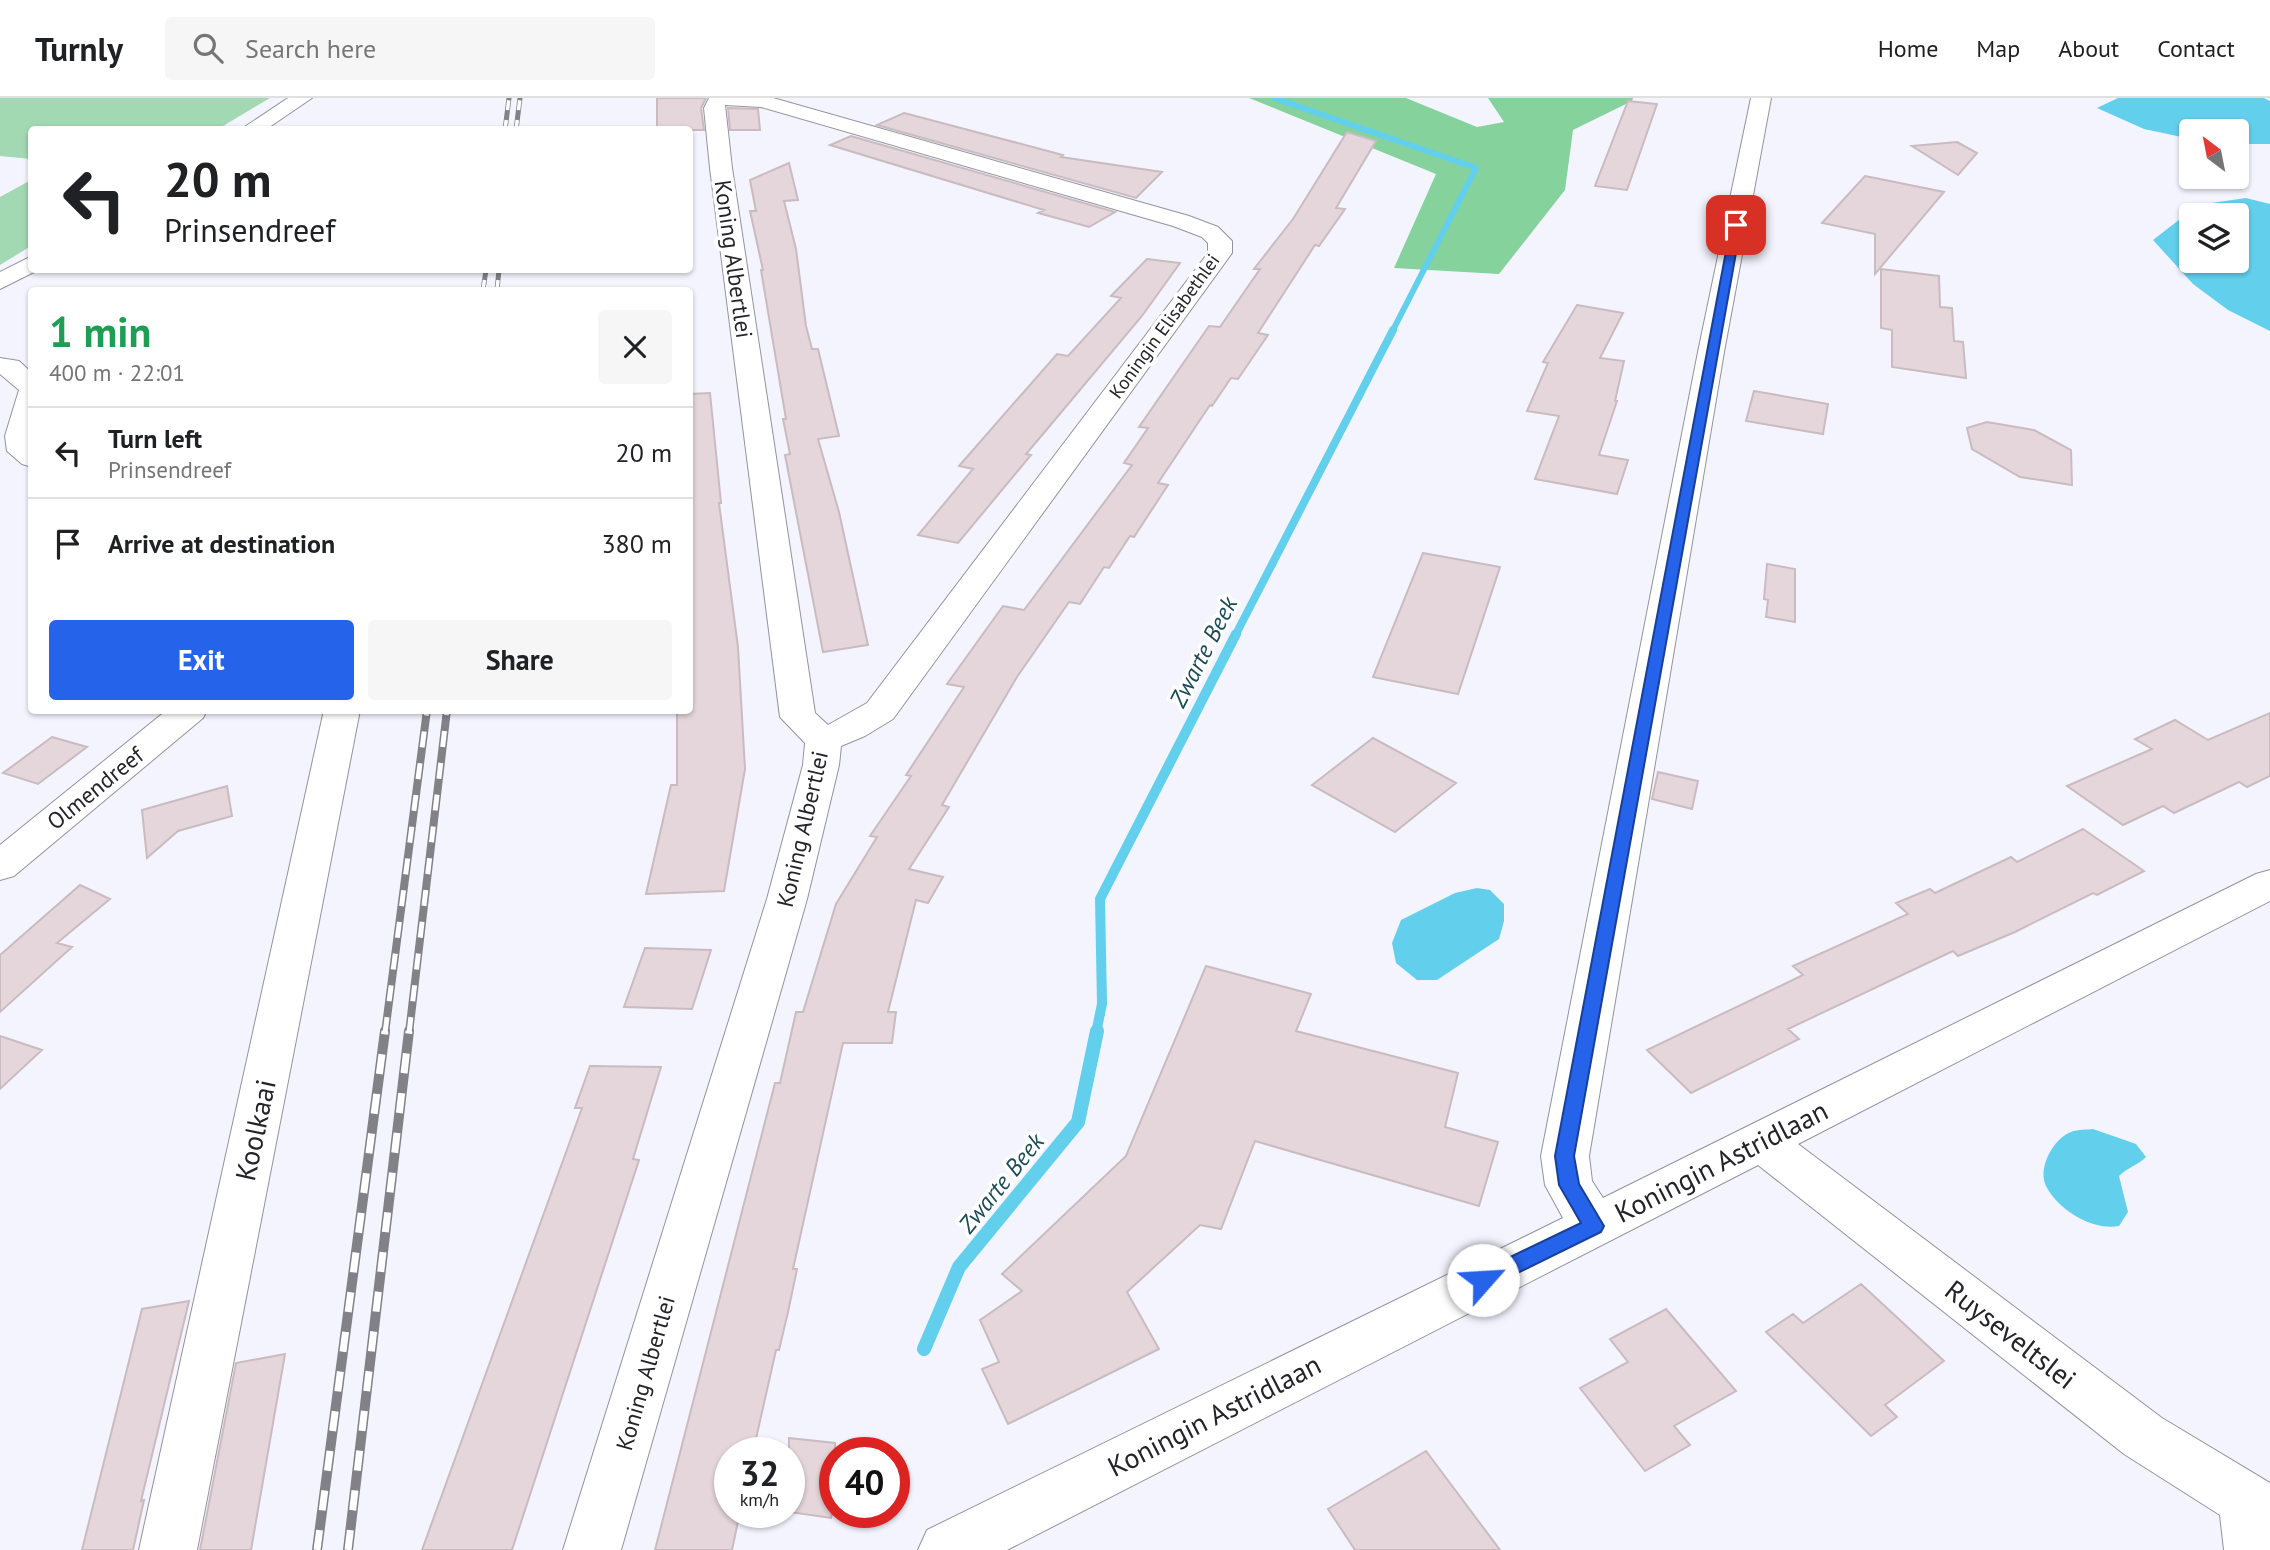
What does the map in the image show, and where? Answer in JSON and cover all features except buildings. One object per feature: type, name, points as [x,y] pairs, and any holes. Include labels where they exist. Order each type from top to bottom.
[{"type":"street","points":[[256,126],[302,98]]},
{"type":"street","name":"Koning Albertlei","points":[[593,1550],[722,1109],[787,899],[821,765],[823,740],[799,717],[721,167],[714,108],[719,98]]},
{"type":"street","name":"Koningin Elisabethlei","points":[[719,98],[762,101],[1181,221],[1210,232],[1220,241],[1220,253],[880,711],[852,728],[823,740]]},
{"type":"street","points":[[1594,1226],[1569,1185],[1564,1156],[1711,352],[1761,98]]},
{"type":"street","points":[[0,282],[28,265]]},
{"type":"street","points":[[0,366],[10,367],[28,385]]},
{"type":"street","points":[[28,403],[19,436],[21,451],[28,455]]},
{"type":"street","name":"Olmendreef","points":[[0,866],[185,714]]},
{"type":"street","name":"Koolkaai","points":[[168,1550],[341,714]]},
{"type":"street","name":"Koningin Astridlaan","points":[[947,1550],[2270,884]]},
{"type":"street","name":"Ruyseveltslei","points":[[1762,1139],[1784,1160],[2257,1521]]},
{"type":"green space","points":[[0,98],[270,98],[223,126],[28,126],[28,159],[0,156]]},
{"type":"green space","points":[[1249,98],[1406,98],[1477,127],[1504,122],[1488,98],[1633,98],[1632,101],[1573,130],[1565,190],[1499,274],[1394,268],[1436,174]]},
{"type":"green space","points":[[28,182],[28,248],[0,265],[0,197]]},
{"type":"water","points":[[2118,98],[2264,98],[2270,101],[2270,144],[2249,144],[2249,119],[2179,119],[2179,136],[2144,129],[2097,108]]},
{"type":"water","points":[[2246,198],[2270,204],[2270,331],[2228,310],[2193,284],[2183,273],[2249,273],[2249,203],[2212,203]]},
{"type":"water","points":[[2179,220],[2179,269],[2153,240]]},
{"type":"water","points":[[1477,888],[1490,890],[1504,904],[1504,921],[1499,939],[1437,980],[1417,980],[1396,963],[1392,943],[1401,920],[1455,893]]},
{"type":"water","points":[[2093,1129],[2136,1144],[2146,1157],[2119,1176],[2128,1212],[2119,1226],[2098,1225],[2077,1217],[2052,1195],[2044,1179],[2045,1163],[2059,1140],[2074,1131]]},
{"type":"waterway","name":"Zwarte Beek","points":[[1274,98],[1476,168],[1392,332]]},
{"type":"waterway","name":"Zwarte Beek","points":[[1235,636],[1393,330]]},
{"type":"waterway","name":"Zwarte Beek","points":[[1096,1033],[1102,1004],[1100,899],[1236,634]]},
{"type":"waterway","name":"Zwarte Beek","points":[[924,1349],[959,1267],[1078,1122],[1097,1031]]},
{"type":"railway","points":[[506,126],[509,98]]},
{"type":"railway","points":[[516,126],[520,98]]},
{"type":"railway","points":[[483,287],[486,273]]},
{"type":"railway","points":[[497,287],[499,273]]},
{"type":"railway","points":[[385,1033],[426,714]]},
{"type":"railway","points":[[409,1033],[447,714]]},
{"type":"railway","points":[[317,1550],[385,1031]]},
{"type":"railway","points":[[348,1550],[409,1031]]},
{"type":"route","points":[[1483,1280],[1594,1226],[1569,1185],[1564,1156],[1736,225]]}]
